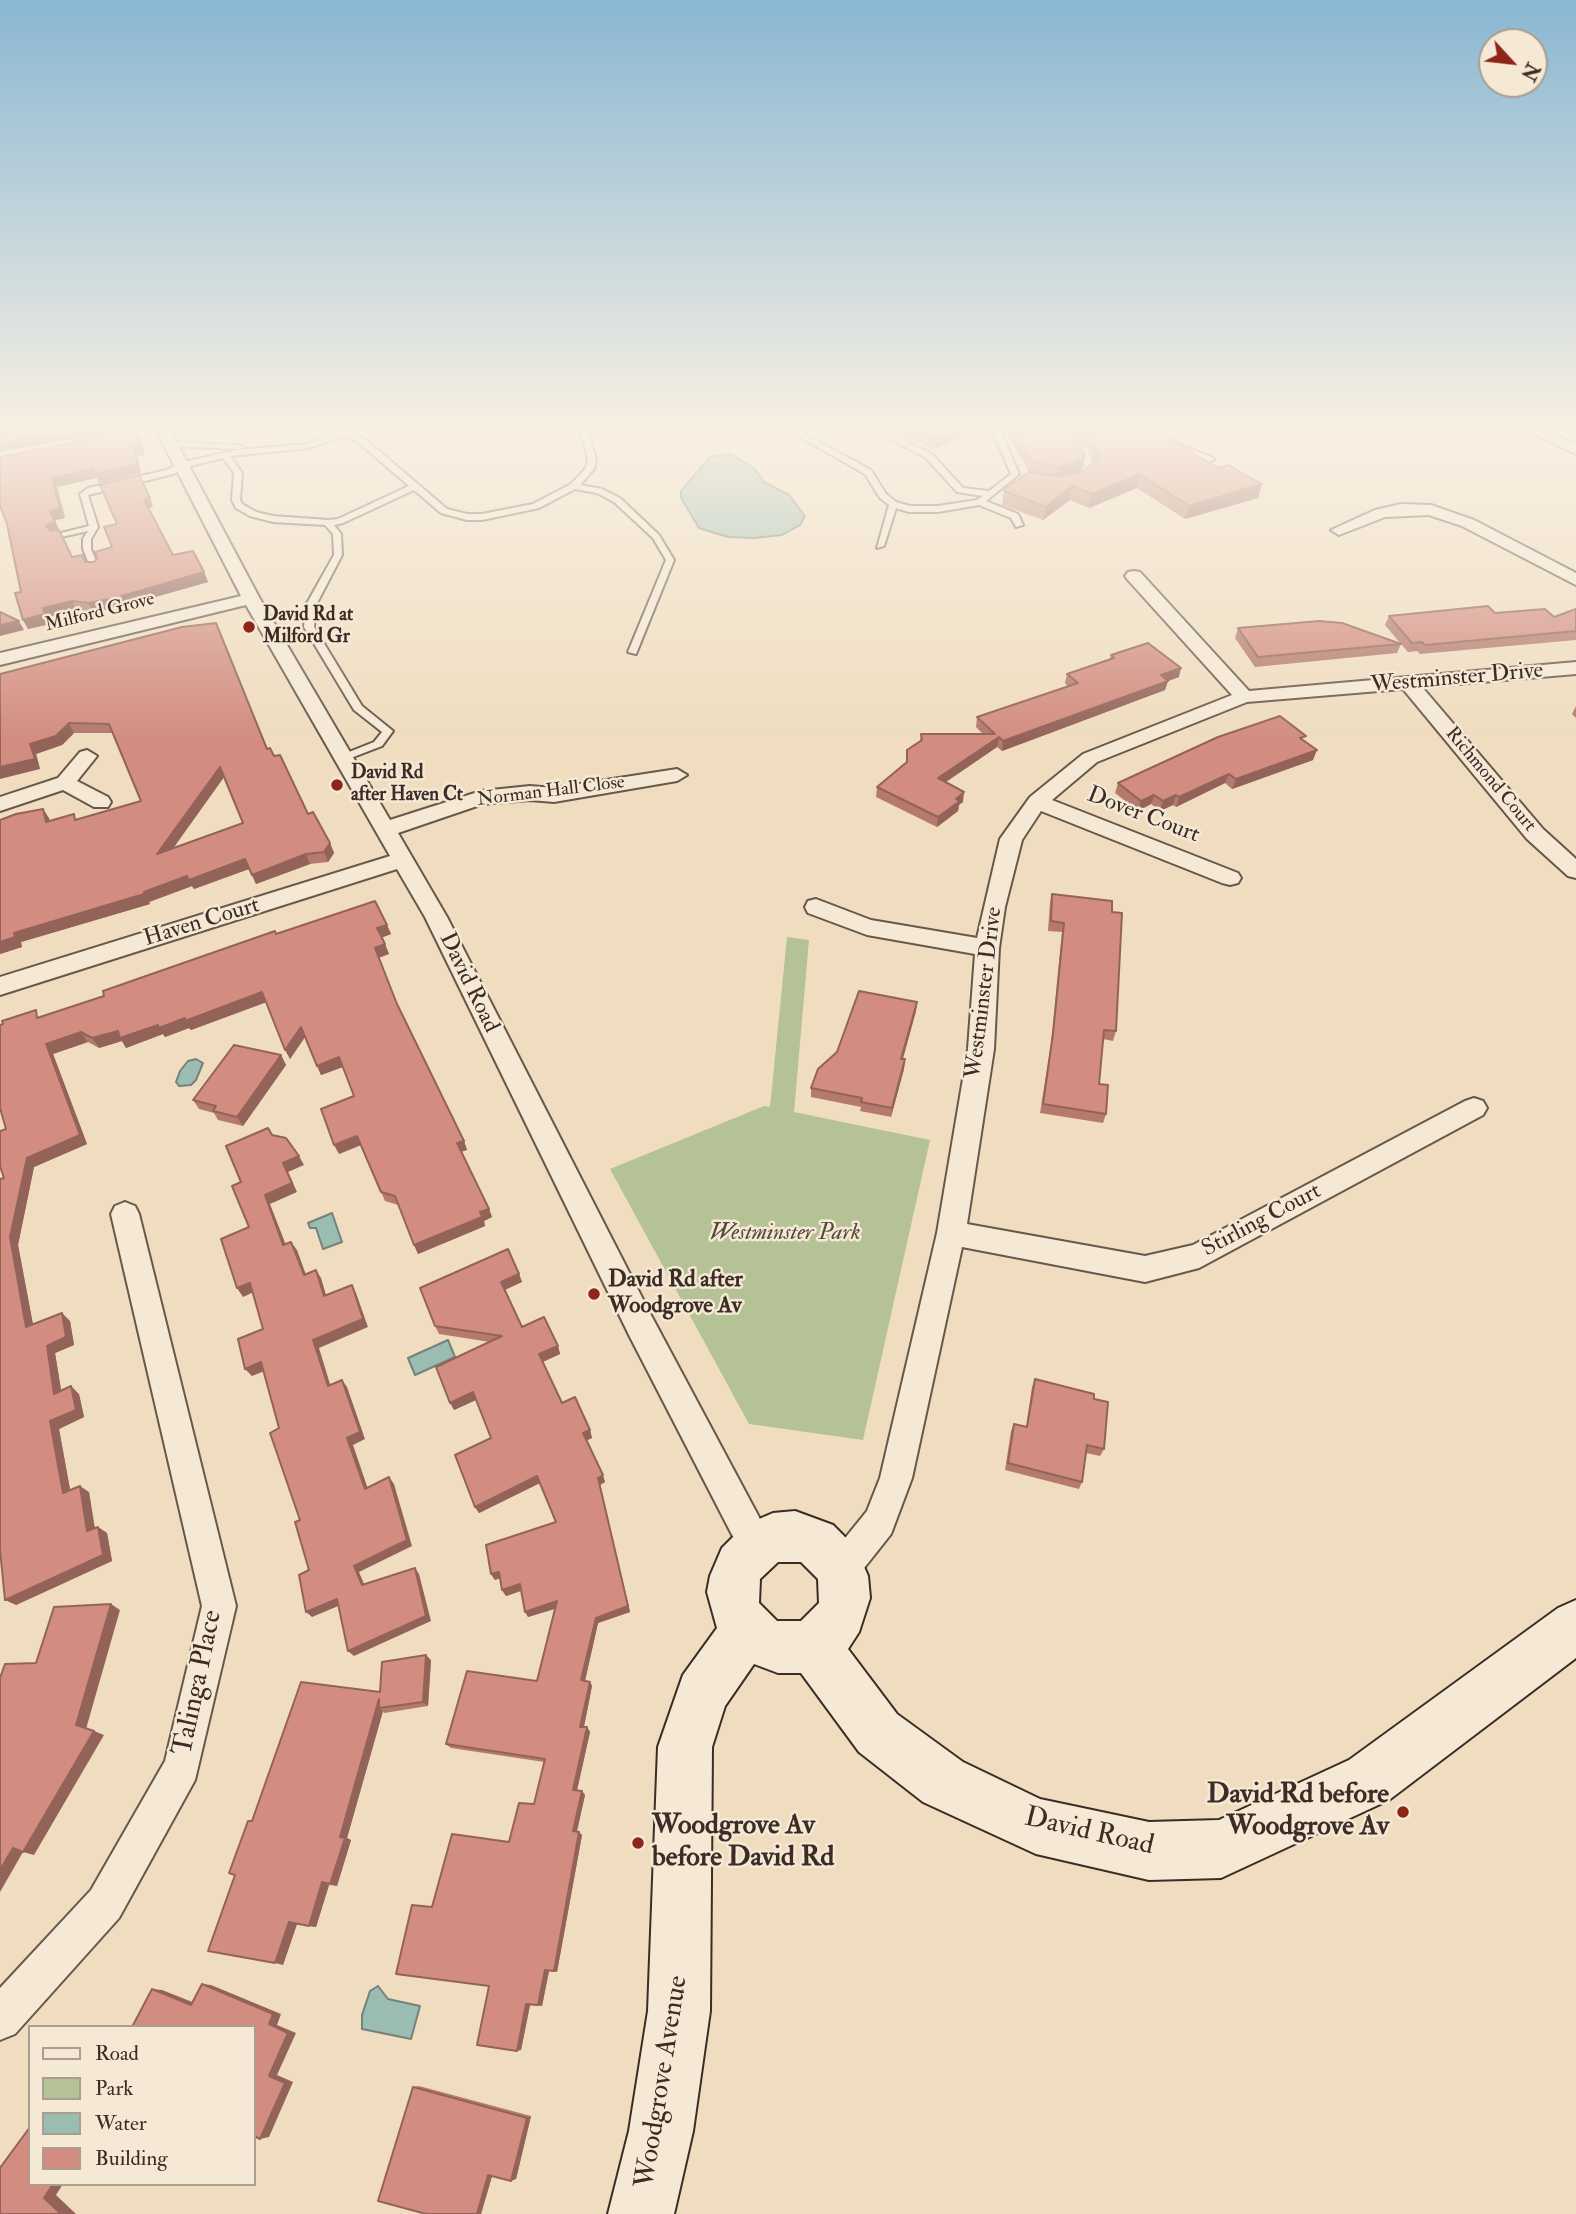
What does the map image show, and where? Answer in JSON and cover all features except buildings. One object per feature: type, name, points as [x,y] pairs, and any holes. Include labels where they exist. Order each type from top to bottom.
[{"type":"street","name":"David Road","points":[[217,533],[251,599],[404,859],[756,1546]]},
{"type":"street","points":[[1488,533],[1576,580]]},
{"type":"street","points":[[1134,576],[1244,696]]},
{"type":"street","name":"Milford Grove","points":[[0,659],[251,599]]},
{"type":"street","name":"Westminster Drive","points":[[841,1570],[879,1522],[896,1478],[951,1233],[981,1049],[987,948],[1011,839],[1037,802],[1090,758],[1244,696],[1576,668]]},
{"type":"street","name":"Richmond Court","points":[[1409,684],[1535,834],[1576,871]]},
{"type":"street","points":[[0,804],[65,783],[87,756]]},
{"type":"street","name":"Norman Hall Close","points":[[386,829],[481,798],[530,793],[554,795],[677,775]]},
{"type":"street","points":[[65,783],[101,802]]},
{"type":"street","name":"Dover Court","points":[[1037,802],[1230,878]]},
{"type":"street","name":"Haven Court","points":[[0,986],[404,859]]},
{"type":"street","points":[[816,907],[867,927],[987,948]]},
{"type":"street","name":"Stirling Court","points":[[951,1233],[1145,1269],[1199,1256],[1474,1108]]},
{"type":"street","name":"Talinga Place","points":[[0,2019],[105,1903],[182,1767],[219,1606],[125,1214]]},
{"type":"street","points":[[804,1536],[819,1543],[832,1555],[841,1570],[845,1587],[844,1604],[832,1628],[813,1645],[796,1650],[779,1649],[762,1643],[749,1632],[739,1616],[734,1597],[735,1578],[743,1560],[756,1546],[771,1538],[804,1536]]},
{"type":"street","name":"David Road","points":[[813,1645],[878,1734],[943,1783],[1036,1826],[1149,1851],[1209,1850],[1222,1849],[1369,1780],[1576,1626]]},
{"type":"street","name":"Woodgrove Avenue","points":[[642,2214],[661,2131],[679,2011],[685,1747],[702,1694],[725,1657],[749,1632]]},
{"type":"lane","points":[[57,535],[65,533]]},
{"type":"lane","points":[[91,533],[87,549],[94,567]]},
{"type":"lane","points":[[336,533],[338,555],[311,606],[309,627],[358,708],[388,731],[378,744],[343,758]]},
{"type":"lane","points":[[632,652],[670,561],[652,533]]},
{"type":"lane","points":[[880,546],[884,533]]},
{"type":"green space","name":"Westminster Park","points":[[787,937],[809,940],[794,1112],[930,1140],[863,1440],[749,1424],[610,1169],[764,1106],[770,1107]]},
{"type":"water","points":[[716,533],[785,533],[754,538],[728,537]]},
{"type":"water","points":[[196,1059],[203,1063],[196,1080],[191,1085],[179,1086],[176,1082],[180,1071],[188,1061]]},
{"type":"water","points":[[332,1213],[342,1242],[323,1249],[316,1228],[310,1228],[308,1223]]},
{"type":"water","points":[[448,1340],[455,1357],[415,1375],[408,1358]]},
{"type":"water","points":[[378,1986],[388,1999],[420,2006],[411,2039],[362,2029],[362,2015],[370,1991]]},
{"type":"place","name":"David Rd at Milford Gr","points":[[249,627]]},
{"type":"place","name":"David Rd after Haven Ct","points":[[337,785]]},
{"type":"place","name":"David Rd after Woodgrove Av","points":[[594,1294]]},
{"type":"place","name":"David Rd before Woodgrove Av","points":[[1403,1812]]},
{"type":"place","name":"Woodgrove Av before David Rd","points":[[638,1843]]}]
